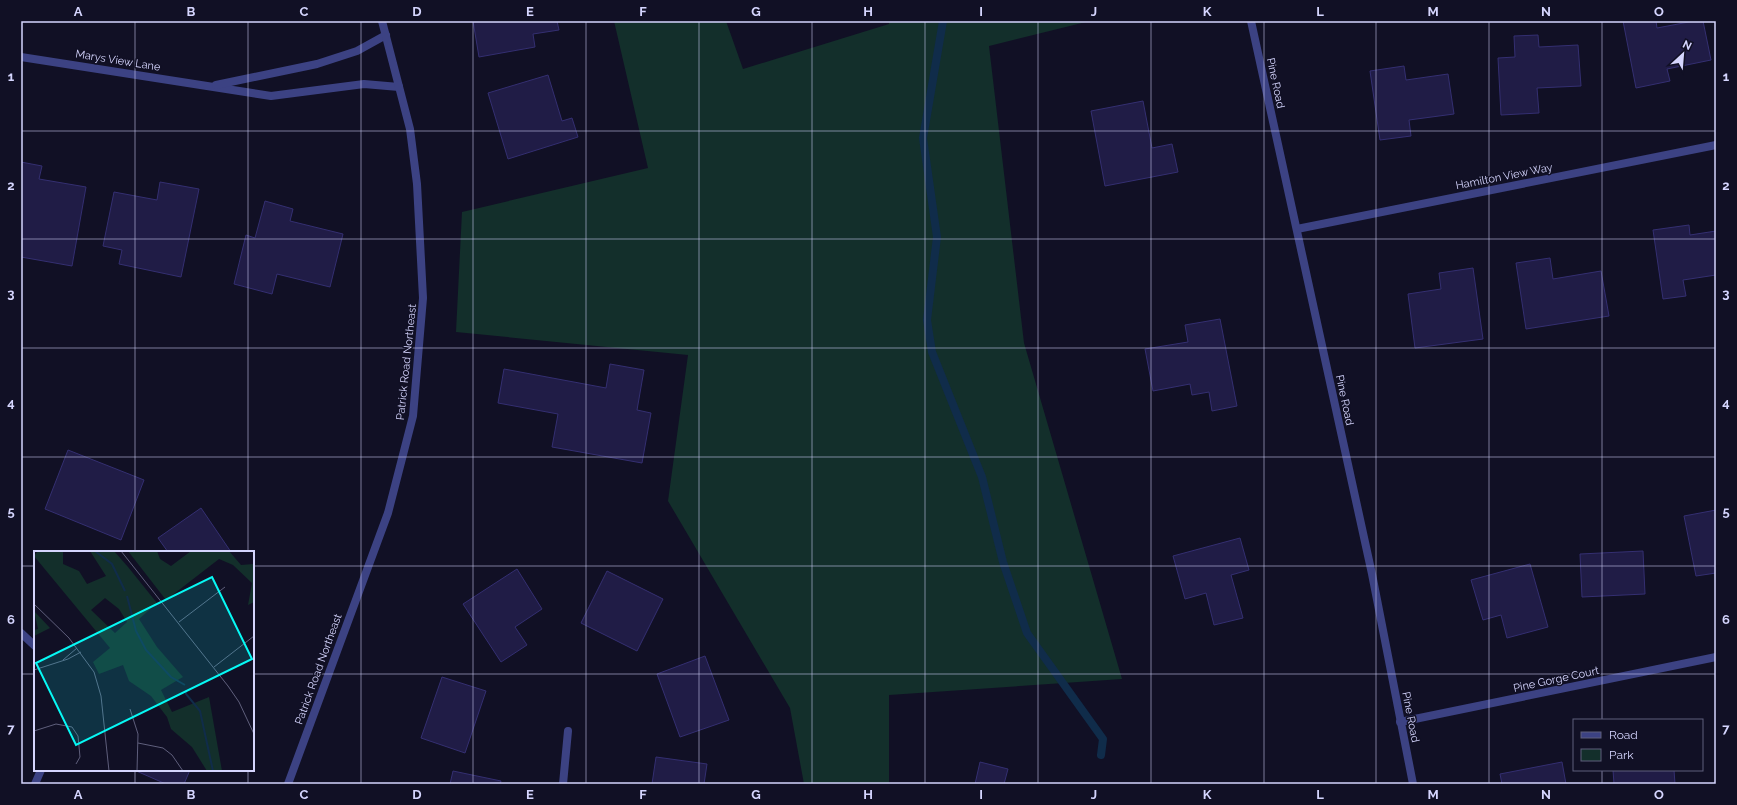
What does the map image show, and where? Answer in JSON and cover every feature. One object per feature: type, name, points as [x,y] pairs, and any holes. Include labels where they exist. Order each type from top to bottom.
[{"type":"street","name":"Patrick Road Northeast","points":[[288,784],[388,513],[413,416],[423,298],[417,184],[410,129],[382,21]]},
{"type":"street","name":"Pine Road","points":[[1251,21],[1372,574],[1413,784]]},
{"type":"street","name":"Marys View Lane","points":[[211,86],[317,64],[357,52],[386,35]]},
{"type":"street","name":"Marys View Lane","points":[[21,57],[271,96],[364,84],[399,87]]},
{"type":"street","name":"Hamilton View Way","points":[[1297,228],[1716,145]]},
{"type":"street","points":[[21,633],[34,645]]},
{"type":"street","name":"Pine Gorge Court","points":[[1400,722],[1716,657]]},
{"type":"street","points":[[563,784],[568,731]]},
{"type":"street","points":[[35,784],[41,771]]},
{"type":"green space","points":[[614,21],[726,21],[743,69],[889,24],[889,21],[1090,21],[989,46],[1024,343],[1122,679],[889,695],[889,784],[804,784],[790,708],[668,501],[688,355],[456,332],[462,212],[648,168]]},
{"type":"building","points":[[473,21],[557,21],[559,30],[533,34],[535,47],[479,57]]},
{"type":"building","points":[[1623,21],[1656,21],[1657,28],[1694,21],[1703,21],[1711,60],[1667,69],[1670,81],[1636,88]]},
{"type":"building","points":[[1538,35],[1539,47],[1578,45],[1581,86],[1537,88],[1539,113],[1501,115],[1498,58],[1515,57],[1514,36]]},
{"type":"building","points":[[1404,66],[1406,80],[1448,74],[1454,114],[1409,120],[1411,136],[1380,140],[1370,71]]},
{"type":"building","points":[[548,75],[562,121],[572,118],[578,137],[508,159],[488,93]]},
{"type":"building","points":[[1143,101],[1152,148],[1172,144],[1178,172],[1105,186],[1091,111]]},
{"type":"building","points":[[21,162],[42,166],[39,179],[86,187],[72,266],[21,257]]},
{"type":"building","points":[[160,182],[199,189],[181,277],[119,264],[122,250],[103,246],[114,192],[157,200]]},
{"type":"building","points":[[265,201],[293,209],[290,221],[343,234],[330,287],[277,274],[272,294],[234,284],[246,235],[255,238]]},
{"type":"building","points":[[1689,225],[1690,235],[1716,231],[1716,275],[1683,280],[1686,296],[1663,299],[1653,230]]},
{"type":"building","points":[[1550,258],[1553,279],[1601,271],[1609,316],[1526,329],[1516,263]]},
{"type":"building","points":[[1473,268],[1483,339],[1415,348],[1408,294],[1441,289],[1439,273]]},
{"type":"building","points":[[1220,319],[1237,406],[1212,411],[1209,392],[1192,395],[1190,384],[1153,391],[1145,349],[1188,342],[1185,325]]},
{"type":"building","points":[[610,364],[644,370],[637,410],[651,413],[642,463],[552,447],[558,414],[498,403],[504,369],[606,388]]},
{"type":"building","points":[[68,450],[144,480],[121,540],[45,509]]},
{"type":"building","points":[[201,508],[230,551],[167,551],[158,538]]},
{"type":"building","points":[[1716,510],[1716,573],[1696,576],[1684,516]]},
{"type":"building","points":[[1240,538],[1249,570],[1231,575],[1243,618],[1214,625],[1206,593],[1185,599],[1173,556]]},
{"type":"building","points":[[1643,551],[1645,594],[1582,597],[1580,554]]},
{"type":"building","points":[[1530,564],[1548,627],[1507,638],[1501,615],[1483,620],[1471,580]]},
{"type":"building","points":[[517,569],[542,609],[515,627],[527,645],[501,662],[463,604]]},
{"type":"building","points":[[607,571],[663,599],[637,651],[581,623]]},
{"type":"building","points":[[705,656],[729,720],[680,737],[657,674]]},
{"type":"building","points":[[442,677],[486,691],[465,753],[421,738]]},
{"type":"building","points":[[656,757],[707,764],[704,784],[652,784]]},
{"type":"building","points":[[980,762],[1008,769],[1004,784],[975,784]]},
{"type":"building","points":[[1562,762],[1566,784],[1502,784],[1500,774]]},
{"type":"building","points":[[136,771],[190,771],[184,784],[166,784]]},
{"type":"building","points":[[453,771],[501,781],[500,784],[450,784]]},
{"type":"building","points":[[1613,771],[1674,771],[1675,784],[1614,784]]},
{"type":"waterway","points":[[943,21],[923,138],[937,237],[927,320],[932,352],[982,477],[1003,562],[1027,633],[1103,739],[1101,755]]}]
